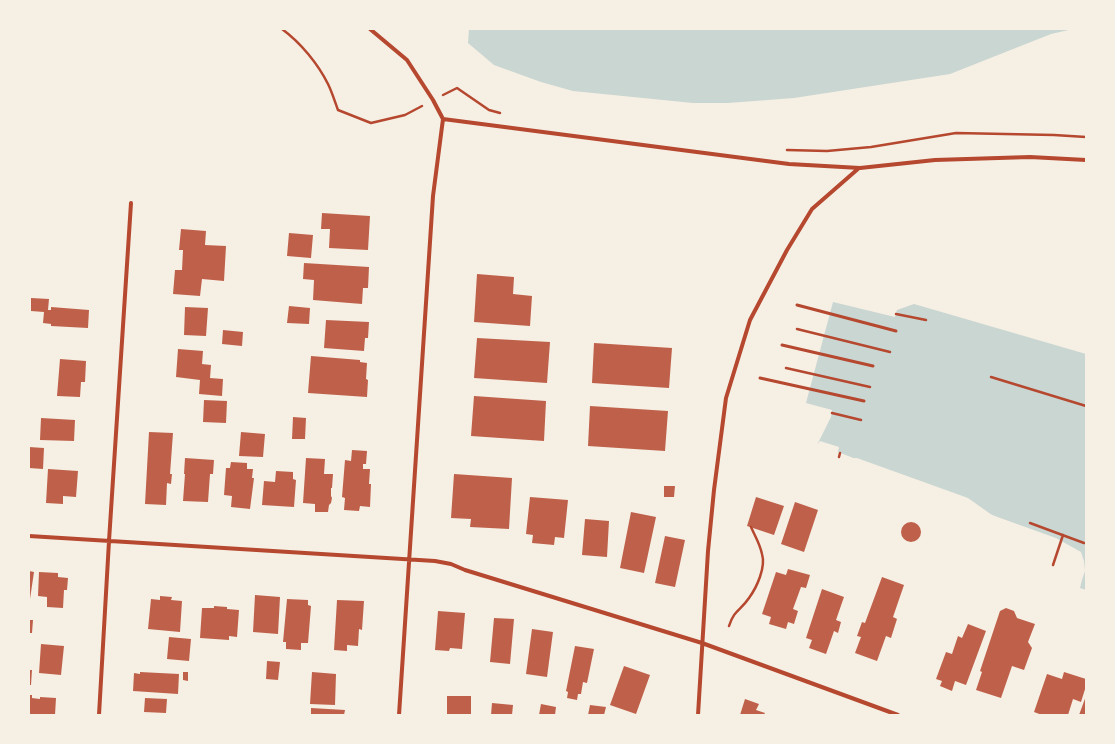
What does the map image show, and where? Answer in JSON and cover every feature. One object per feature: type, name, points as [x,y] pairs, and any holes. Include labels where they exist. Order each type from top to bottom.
[{"type":"street","points":[[370,29],[407,60],[433,100],[443,119],[433,196],[399,715]]},
{"type":"street","points":[[443,119],[789,164],[860,168],[935,160],[1030,157],[1086,160]]},
{"type":"street","points":[[698,715],[708,550],[726,398],[750,320],[787,250],[812,209],[860,168]]},
{"type":"street","points":[[99,715],[109,541],[132,203]]},
{"type":"street","points":[[29,536],[435,560],[702,643],[898,715]]},
{"type":"lane","points":[[797,305],[896,331]]},
{"type":"lane","points":[[782,345],[873,366]]},
{"type":"lane","points":[[760,378],[864,401]]},
{"type":"path","points":[[282,29],[289,34],[311,58],[328,84],[338,110],[371,123],[404,115],[457,88],[489,110],[504,114]]},
{"type":"path","points":[[783,150],[827,152],[871,147],[956,133],[1086,137]]},
{"type":"path","points":[[896,314],[926,320]]},
{"type":"path","points":[[797,329],[890,352]]},
{"type":"path","points":[[786,368],[870,387]]},
{"type":"path","points":[[992,377],[1086,406]]},
{"type":"path","points":[[832,413],[861,420]]},
{"type":"path","points":[[839,457],[840,453]]},
{"type":"path","points":[[1030,523],[1084,543]]},
{"type":"path","points":[[729,626],[732,616],[749,599],[756,587],[762,565],[763,555],[751,527]]},
{"type":"path","points":[[1053,565],[1063,535]]},
{"type":"shaded area","points":[[469,29],[1073,29],[1051,34],[950,74],[794,98],[728,103],[693,103],[573,91],[541,82],[494,65],[468,43]]},
{"type":"shaded area","points":[[833,302],[895,317],[897,310],[914,304],[1086,354],[1086,590],[1080,588],[1082,580],[1079,577],[1071,552],[1026,532],[960,499],[837,452],[818,443],[831,417],[832,410],[806,403]]},
{"type":"pier","points":[[820,441],[839,447],[838,452],[853,458],[857,458],[968,498],[992,515],[1056,538],[1081,552],[1085,571],[1082,580],[1077,578],[1070,554],[992,520],[959,501],[817,445]]},
{"type":"building","points":[[322,213],[370,216],[368,250],[329,248],[330,229],[321,229]]},
{"type":"building","points":[[181,229],[206,231],[205,245],[226,246],[224,281],[202,279],[200,296],[173,294],[175,270],[182,270],[183,250],[179,250]]},
{"type":"building","points":[[289,233],[313,235],[311,258],[287,256]]},
{"type":"building","points":[[304,263],[369,267],[368,288],[363,288],[362,304],[313,300],[314,280],[303,279]]},
{"type":"building","points":[[477,274],[514,277],[513,294],[532,296],[530,326],[474,322]]},
{"type":"building","points":[[31,298],[49,299],[48,310],[51,310],[51,307],[89,310],[88,328],[51,326],[51,324],[43,323],[44,312],[31,311]]},
{"type":"building","points":[[289,306],[310,308],[309,324],[287,323]]},
{"type":"building","points":[[185,307],[208,308],[206,336],[184,335]]},
{"type":"building","points":[[326,320],[369,322],[368,338],[365,338],[364,351],[324,348]]},
{"type":"building","points":[[223,330],[243,332],[242,346],[222,344]]},
{"type":"building","points":[[477,338],[550,342],[547,383],[474,378]]},
{"type":"building","points":[[594,343],[672,348],[669,388],[592,383]]},
{"type":"building","points":[[178,349],[203,351],[202,364],[211,365],[210,378],[223,379],[222,396],[199,394],[200,380],[176,377]]},
{"type":"building","points":[[311,356],[360,360],[360,362],[367,363],[367,397],[308,393]]},
{"type":"building","points":[[60,359],[86,361],[85,382],[81,382],[80,397],[57,396]]},
{"type":"building","points":[[474,396],[546,401],[544,441],[471,436]]},
{"type":"building","points":[[204,400],[227,401],[226,423],[203,422]]},
{"type":"building","points":[[590,406],[668,411],[665,451],[588,446]]},
{"type":"building","points":[[293,417],[306,418],[305,439],[292,439]]},
{"type":"building","points":[[41,418],[75,420],[74,441],[40,440]]},
{"type":"building","points":[[149,432],[173,433],[170,474],[172,474],[171,484],[167,483],[166,505],[145,504]]},
{"type":"building","points":[[241,432],[265,434],[263,457],[239,456]]},
{"type":"building","points":[[29,447],[44,448],[43,469],[29,468]]},
{"type":"building","points":[[352,450],[367,451],[366,464],[363,464],[363,469],[370,469],[370,507],[360,506],[359,511],[344,510],[345,498],[342,497],[345,460],[351,461]]},
{"type":"building","points":[[185,458],[214,460],[213,474],[210,474],[208,502],[183,501]]},
{"type":"building","points":[[306,458],[325,459],[324,474],[333,474],[331,488],[332,498],[328,512],[315,512],[315,504],[303,503]]},
{"type":"building","points":[[231,462],[247,463],[247,469],[253,469],[252,478],[254,478],[250,509],[231,507],[232,496],[224,495],[226,468],[230,468]]},
{"type":"building","points":[[48,469],[78,471],[76,497],[63,496],[63,504],[46,503]]},
{"type":"building","points":[[276,471],[293,472],[293,479],[296,480],[294,507],[262,505],[264,481],[275,482]]},
{"type":"building","points":[[454,474],[512,478],[509,529],[470,527],[471,519],[451,518]]},
{"type":"building","points":[[664,486],[675,486],[674,497],[664,497]]},
{"type":"building","points":[[530,497],[568,500],[564,538],[555,537],[554,545],[532,543],[533,535],[526,534]]},
{"type":"building","points":[[756,497],[784,506],[774,535],[747,526]]},
{"type":"building","points":[[795,502],[818,510],[804,552],[781,544]]},
{"type":"building","points":[[631,512],[656,517],[644,573],[620,568]]},
{"type":"building","points":[[585,519],[609,521],[607,557],[582,555]]},
{"type":"building","points":[[911,522],[918,525],[921,532],[918,539],[911,542],[904,539],[901,532],[904,525]]},
{"type":"building","points":[[665,536],[685,540],[675,587],[655,583]]},
{"type":"building","points":[[788,569],[810,575],[806,588],[801,587],[793,609],[798,611],[794,624],[788,622],[786,629],[769,624],[771,617],[762,614],[776,572],[786,575]]},
{"type":"building","points":[[29,571],[34,572],[30,599],[29,599]]},
{"type":"building","points":[[39,572],[58,573],[58,577],[68,578],[67,590],[64,590],[63,608],[47,607],[47,597],[38,596]]},
{"type":"building","points":[[882,577],[904,585],[893,617],[897,619],[891,638],[886,636],[877,661],[855,653],[861,637],[857,636],[862,622],[865,623]]},
{"type":"building","points":[[822,589],[844,597],[836,620],[841,622],[838,633],[834,631],[826,654],[809,648],[812,640],[806,638]]},
{"type":"building","points":[[255,595],[280,597],[278,634],[253,632]]},
{"type":"building","points":[[160,596],[172,597],[171,600],[182,601],[180,632],[148,629],[151,599],[160,600]]},
{"type":"building","points":[[287,599],[308,600],[308,605],[311,606],[308,643],[301,643],[301,650],[286,649],[286,642],[283,642]]},
{"type":"building","points":[[337,600],[364,601],[362,630],[359,629],[358,646],[347,645],[347,651],[334,650]]},
{"type":"building","points":[[214,606],[239,610],[237,637],[229,636],[229,640],[200,638],[202,608],[214,608]]},
{"type":"building","points":[[1006,608],[1014,611],[1017,618],[1035,624],[1028,642],[1032,648],[1024,670],[1012,666],[1001,698],[976,690],[982,672],[980,671],[1000,611]]},
{"type":"building","points":[[438,611],[465,613],[462,649],[450,648],[449,651],[435,650]]},
{"type":"building","points":[[494,618],[514,619],[510,664],[490,662]]},
{"type":"building","points":[[29,620],[33,620],[32,633],[29,633]]},
{"type":"building","points":[[968,624],[986,631],[966,685],[955,681],[952,691],[940,686],[942,681],[936,679],[946,652],[952,654],[958,636],[962,638]]},
{"type":"building","points":[[532,629],[553,632],[547,677],[526,674]]},
{"type":"building","points":[[169,637],[191,639],[189,661],[167,659]]},
{"type":"building","points":[[41,644],[64,646],[61,675],[39,673]]},
{"type":"building","points":[[575,646],[594,649],[587,683],[583,682],[581,694],[578,694],[577,700],[567,698],[568,692],[566,691]]},
{"type":"building","points":[[267,661],[280,662],[278,680],[266,679]]},
{"type":"building","points":[[624,666],[650,675],[636,714],[610,705]]},
{"type":"building","points":[[29,670],[32,670],[31,685],[29,685]]},
{"type":"building","points":[[140,672],[179,674],[178,694],[133,691],[134,673],[140,674]]},
{"type":"building","points":[[183,672],[188,672],[188,681],[183,680]]},
{"type":"building","points":[[312,672],[336,674],[335,705],[310,704]]},
{"type":"building","points":[[1064,672],[1086,679],[1086,686],[1081,702],[1073,699],[1068,715],[1042,715],[1034,712],[1047,674],[1062,679]]},
{"type":"building","points":[[29,695],[32,695],[32,698],[40,699],[40,697],[56,698],[55,715],[29,715]]},
{"type":"building","points":[[447,696],[471,696],[471,715],[447,715]]},
{"type":"building","points":[[1086,696],[1086,715],[1079,715]]},
{"type":"building","points":[[145,698],[167,699],[166,713],[144,712]]},
{"type":"building","points":[[745,699],[759,704],[756,710],[765,713],[764,715],[740,715]]},
{"type":"building","points":[[492,703],[513,705],[512,715],[491,715]]},
{"type":"building","points":[[541,704],[556,707],[555,715],[539,715]]},
{"type":"building","points":[[590,705],[606,707],[604,715],[588,715]]},
{"type":"building","points":[[311,708],[345,710],[344,715],[311,715]]}]
